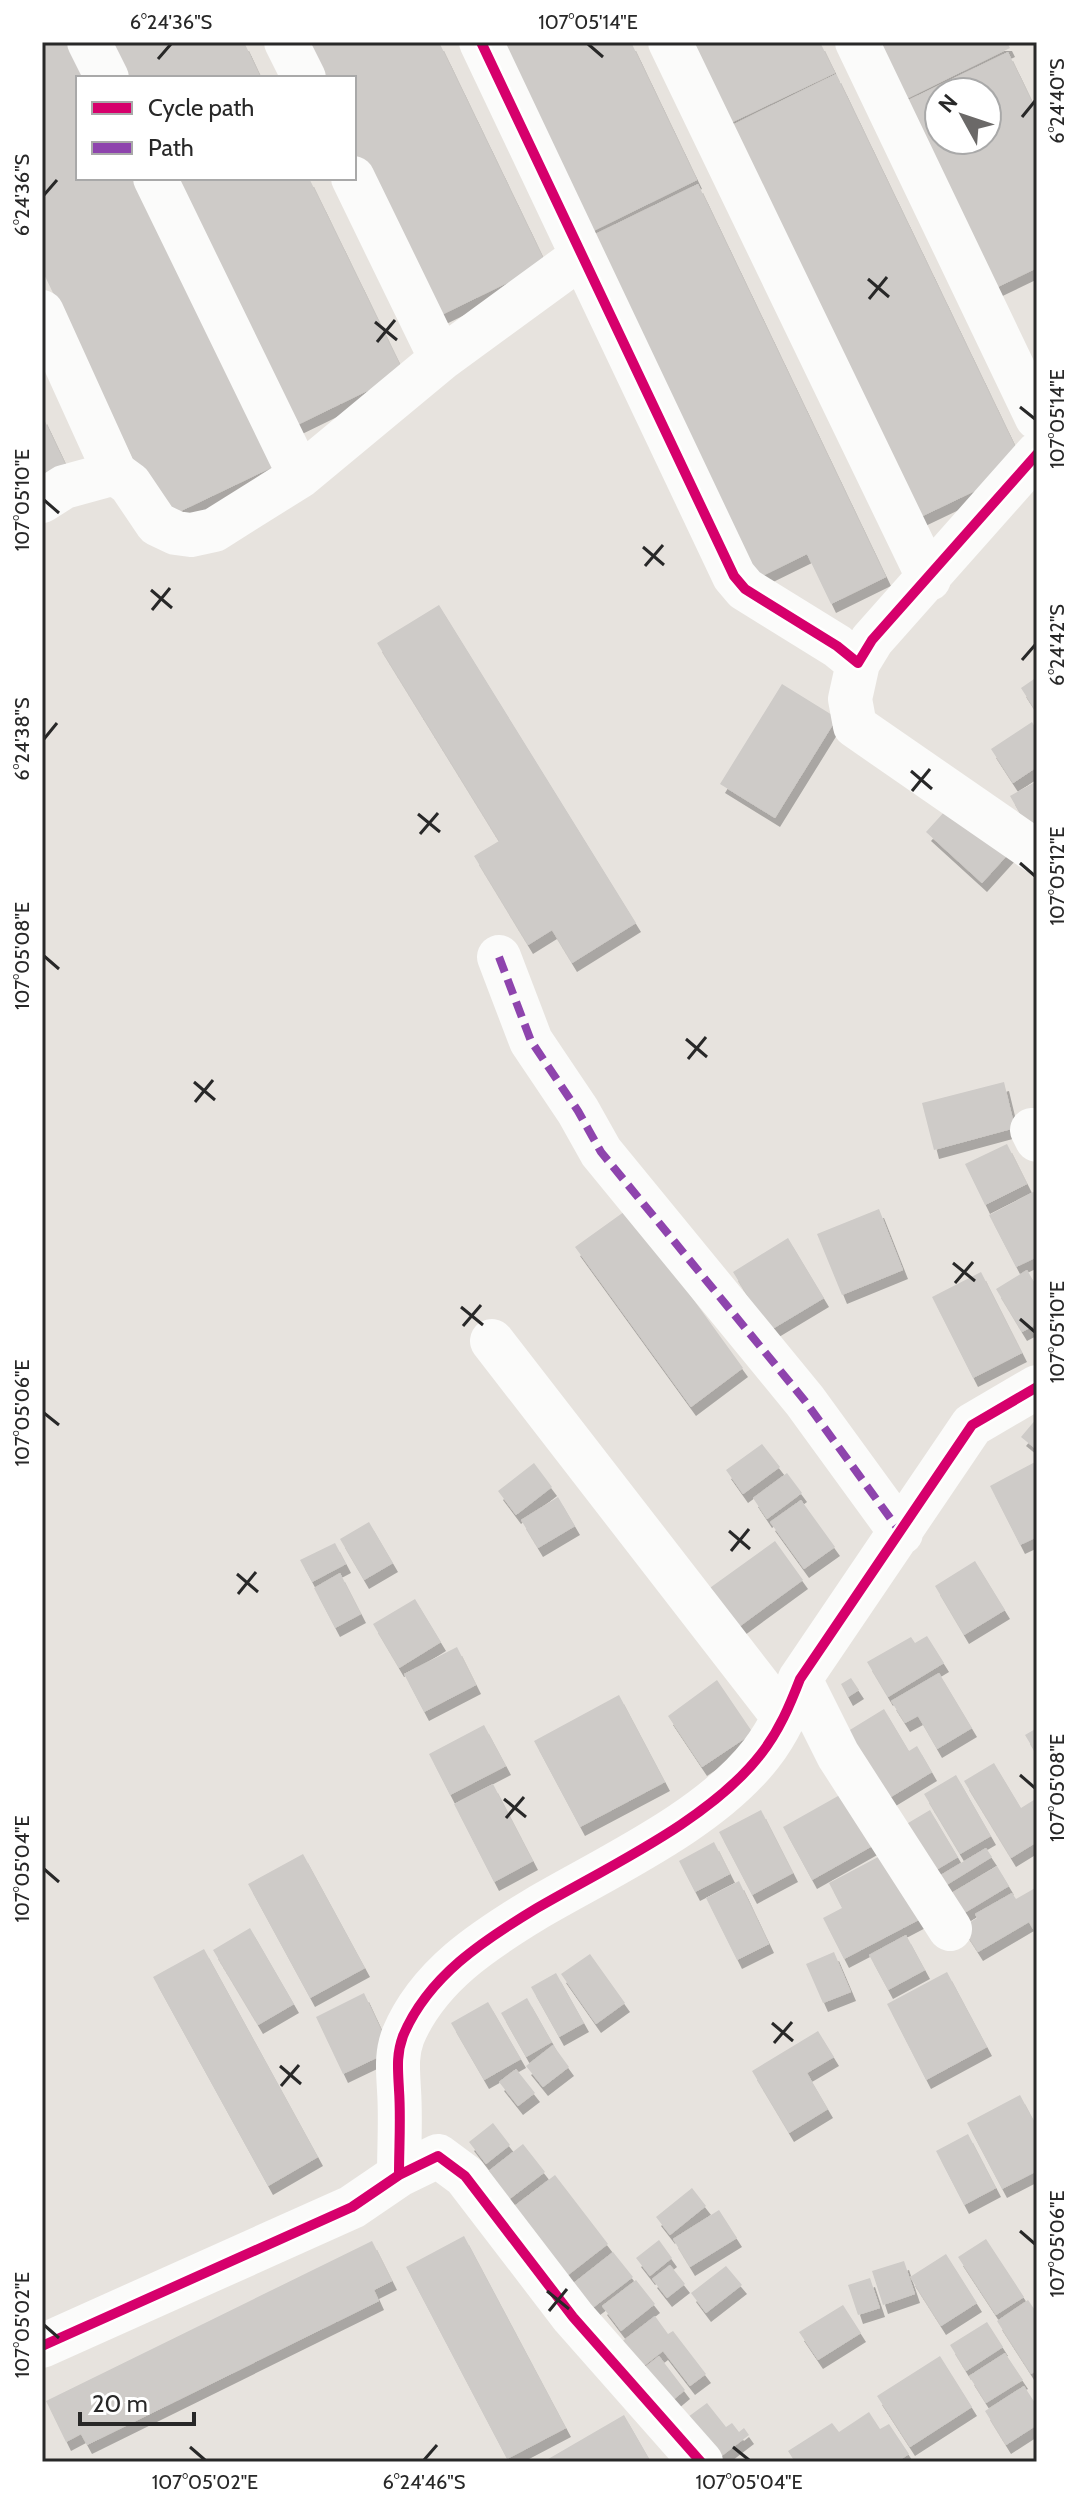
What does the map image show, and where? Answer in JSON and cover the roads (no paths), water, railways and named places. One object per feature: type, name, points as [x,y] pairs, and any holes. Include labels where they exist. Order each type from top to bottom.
[{"type":"street","points":[[89,42],[106,76]]},
{"type":"street","points":[[286,42],[303,76]]},
{"type":"street","points":[[481,42],[734,576],[745,589],[837,646],[858,663]]},
{"type":"street","points":[[670,42],[929,579]]},
{"type":"street","points":[[857,42],[1037,418]]},
{"type":"street","points":[[156,180],[300,476]]},
{"type":"street","points":[[354,180],[441,359]]},
{"type":"street","points":[[42,312],[115,473],[130,484],[157,524],[176,533],[191,535],[214,530],[300,476],[441,359],[582,256]]},
{"type":"street","points":[[1037,454],[872,640],[858,663],[850,699],[855,726],[1037,852]]},
{"type":"street","points":[[42,501],[64,487],[115,473]]},
{"type":"street","points":[[499,957],[531,1041],[578,1111],[601,1152],[805,1401],[901,1533]]},
{"type":"street","points":[[492,1341],[784,1718]]},
{"type":"street","points":[[399,2175],[396,2061],[402,2038],[416,2010],[444,1975],[489,1937],[690,1819],[727,1789],[760,1755],[784,1718],[800,1679],[972,1425],[1037,1387]]},
{"type":"street","points":[[800,1679],[838,1755],[950,1929]]},
{"type":"street","points":[[42,2346],[352,2207],[399,2175],[438,2156],[465,2176],[573,2317],[701,2462]]}]
